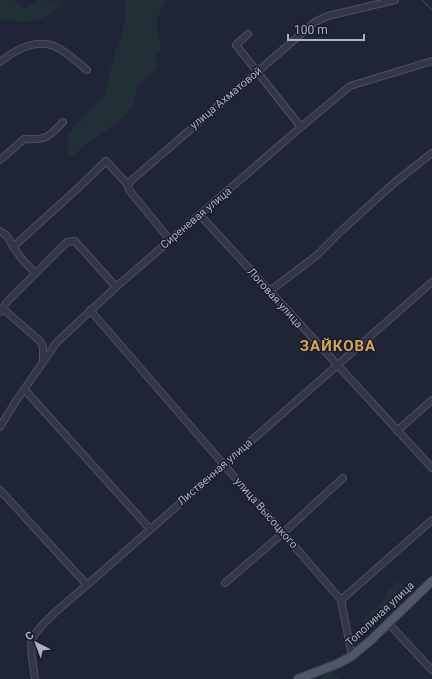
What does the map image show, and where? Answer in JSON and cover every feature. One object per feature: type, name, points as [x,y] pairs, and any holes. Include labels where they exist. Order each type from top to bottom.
[{"type":"main road","name":"Тополиная улица","points":[[298,679],[337,664],[352,656],[370,641],[432,581]]},
{"type":"street","name":"улица Ахматовой","points":[[128,185],[173,143],[315,22],[328,16],[395,0]]},
{"type":"street","points":[[248,34],[236,45],[301,127]]},
{"type":"street","points":[[0,62],[21,49],[40,43],[55,46],[87,70]]},
{"type":"street","name":"Сиреневая улица","points":[[0,427],[24,389],[57,342],[116,287],[301,127],[350,86],[431,63]]},
{"type":"street","points":[[0,160],[24,139],[37,140],[50,136],[64,122]]},
{"type":"street","points":[[270,291],[316,256],[394,183],[432,153]]},
{"type":"street","points":[[13,247],[106,160],[128,185],[129,190],[170,240]]},
{"type":"street","name":"Логовая улица","points":[[200,215],[432,468]]},
{"type":"street","points":[[0,231],[6,235],[13,247],[34,273]]},
{"type":"street","points":[[43,361],[43,347],[40,341],[1,310],[34,273],[67,242],[75,241],[116,287]]},
{"type":"street","name":"Лиственная улица","points":[[35,679],[32,640],[39,628],[86,585],[432,282]]},
{"type":"street","name":"улица Высоцкого","points":[[90,310],[341,600],[352,656]]},
{"type":"street","points":[[24,389],[150,529]]},
{"type":"street","points":[[397,431],[432,400]]},
{"type":"street","points":[[225,583],[283,533],[343,478]]},
{"type":"street","points":[[0,490],[86,585]]},
{"type":"street","points":[[341,600],[432,520]]},
{"type":"street","points":[[388,623],[432,670]]},
{"type":"shaded area","points":[[0,0],[13,0],[24,8],[37,0],[62,1],[53,12],[40,19],[13,21],[0,19]]},
{"type":"shaded area","points":[[125,0],[166,0],[156,22],[161,48],[155,56],[158,62],[155,69],[137,87],[135,101],[127,114],[104,133],[90,141],[73,156],[68,155],[68,135],[76,123],[82,121],[87,113],[103,97],[115,51],[122,33],[125,18]]},
{"type":"shaded area","points":[[395,582],[401,583],[405,588],[395,605],[370,628],[364,626],[363,620],[370,612],[378,607]]},
{"type":"shaded area","points":[[333,672],[339,679],[320,679],[322,676]]},
{"type":"waterway","points":[[422,0],[432,10]]},
{"type":"district","name":"ЗАЙКОВА","points":[[338,346]]}]
